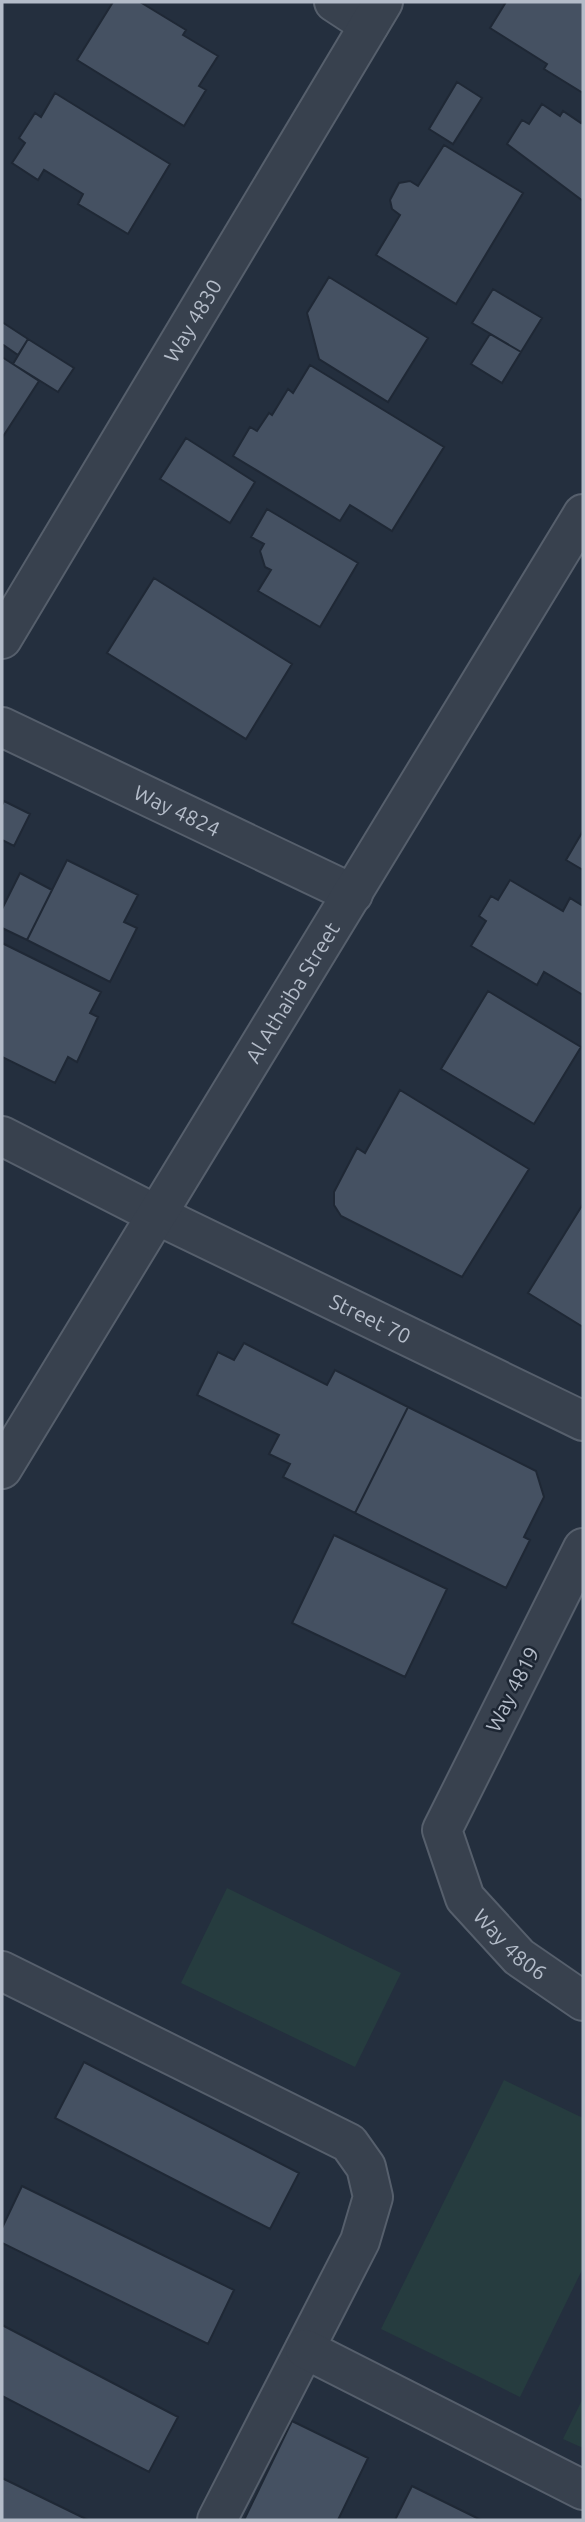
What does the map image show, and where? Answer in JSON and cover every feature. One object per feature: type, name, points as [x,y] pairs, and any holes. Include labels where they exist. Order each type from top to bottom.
[{"type":"street","points":[[334,2],[376,13]]},
{"type":"street","name":"Way 4830","points":[[2,639],[376,13]]},
{"type":"street","name":"Al Athaiba Street","points":[[2,1468],[583,514]]},
{"type":"street","name":"Way 4824","points":[[2,727],[353,894]]},
{"type":"street","name":"Street 70","points":[[2,1136],[157,1215],[583,1421]]},
{"type":"street","name":"Way 4819","points":[[442,1830],[583,1548]]},
{"type":"street","name":"Way 4806","points":[[442,1830],[465,1898],[519,1957],[583,2001]]},
{"type":"street","points":[[2,1971],[349,2143],[366,2167],[373,2197],[360,2241],[217,2520]]},
{"type":"street","points":[[305,2349],[583,2490]]},
{"type":"green space","points":[[227,1888],[401,1973],[355,2067],[181,1983]]},
{"type":"green space","points":[[504,2080],[583,2118],[583,2268],[520,2397],[381,2329]]},
{"type":"green space","points":[[583,2398],[583,2448],[563,2439]]},
{"type":"building","points":[[113,2],[140,2],[186,30],[183,35],[218,56],[199,86],[206,90],[184,126],[77,60]]},
{"type":"building","points":[[506,2],[583,2],[583,93],[544,69],[547,64],[490,28]]},
{"type":"building","points":[[457,82],[482,98],[453,144],[429,129]]},
{"type":"building","points":[[55,93],[170,164],[128,234],[78,204],[83,194],[44,170],[38,180],[12,163],[25,143],[19,138],[35,113],[41,117]]},
{"type":"building","points":[[542,104],[560,116],[563,111],[581,123],[583,120],[583,201],[507,144],[522,120],[529,124]]},
{"type":"building","points":[[444,145],[523,193],[456,304],[376,255],[400,215],[392,209],[390,200],[399,183],[410,181],[418,186]]},
{"type":"building","points":[[329,277],[428,338],[388,402],[319,359],[307,313]]},
{"type":"building","points":[[493,289],[542,318],[521,352],[472,323]]},
{"type":"building","points":[[2,322],[28,339],[18,355],[2,344]]},
{"type":"building","points":[[490,334],[521,352],[502,383],[471,364]]},
{"type":"building","points":[[28,339],[74,368],[58,392],[13,364]]},
{"type":"building","points":[[2,357],[39,381],[2,438]]},
{"type":"building","points":[[310,365],[444,447],[392,531],[350,505],[340,521],[233,456],[250,427],[257,431],[269,413],[272,415],[288,389],[293,393]]},
{"type":"building","points":[[186,438],[255,482],[230,523],[160,479]]},
{"type":"building","points":[[267,509],[358,563],[320,627],[258,591],[271,570],[265,567],[260,551],[264,544],[251,537]]},
{"type":"building","points":[[154,578],[292,664],[246,739],[107,653]]},
{"type":"building","points":[[4,801],[30,814],[14,846],[2,840]]},
{"type":"building","points":[[583,831],[583,870],[566,860]]},
{"type":"building","points":[[67,860],[138,895],[124,922],[137,928],[110,982],[27,940]]},
{"type":"building","points":[[20,873],[52,890],[27,940],[2,928],[2,909]]},
{"type":"building","points":[[510,880],[563,911],[570,898],[583,906],[583,995],[544,972],[537,985],[471,946],[486,921],[479,916],[491,896],[498,900]]},
{"type":"building","points":[[2,943],[101,992],[90,1013],[98,1017],[77,1062],[68,1057],[55,1083],[2,1057]]},
{"type":"building","points":[[488,991],[581,1047],[534,1124],[441,1069]]},
{"type":"building","points":[[400,1090],[529,1169],[462,1277],[341,1216],[334,1205],[334,1192],[357,1148],[365,1153]]},
{"type":"building","points":[[583,1204],[583,1327],[528,1293]]},
{"type":"building","points":[[244,1343],[327,1385],[335,1370],[408,1407],[355,1513],[283,1477],[290,1464],[269,1454],[279,1435],[197,1395],[218,1352],[234,1360]]},
{"type":"building","points":[[408,1407],[536,1471],[544,1497],[524,1537],[530,1540],[506,1588],[355,1513]]},
{"type":"building","points":[[334,1535],[447,1589],[405,1677],[292,1623]]},
{"type":"building","points":[[84,2062],[299,2173],[270,2229],[55,2118]]},
{"type":"building","points":[[22,2186],[234,2290],[208,2344],[2,2243],[2,2228]]},
{"type":"building","points":[[2,2325],[178,2417],[149,2472],[2,2396]]},
{"type":"building","points":[[292,2421],[368,2458],[338,2520],[244,2520]]},
{"type":"building","points":[[2,2478],[88,2520],[2,2520]]},
{"type":"building","points":[[412,2486],[481,2520],[395,2520]]}]
